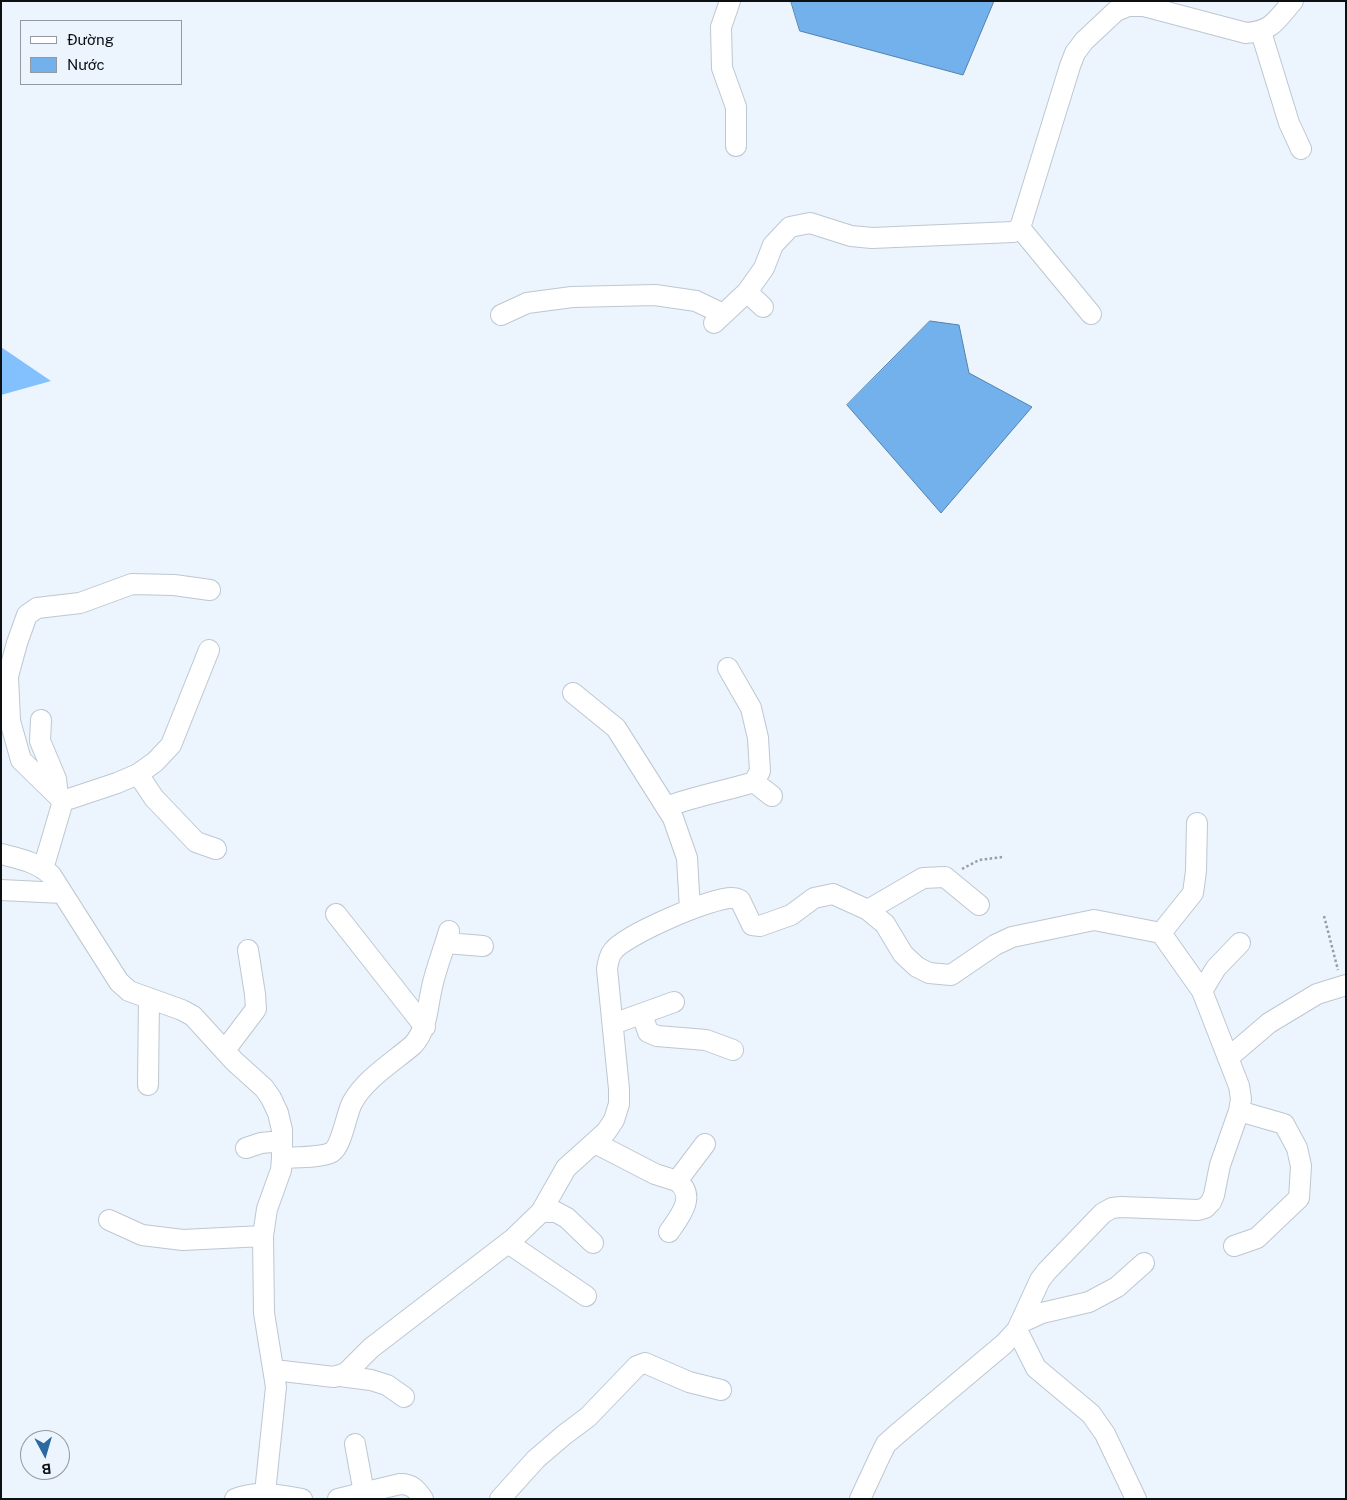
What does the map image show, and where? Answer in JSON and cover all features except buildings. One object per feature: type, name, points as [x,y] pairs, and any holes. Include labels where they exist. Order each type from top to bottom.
[{"type":"street","points":[[730,1],[721,27],[722,68],[736,106],[736,146]]},
{"type":"street","points":[[501,315],[527,302],[572,297],[655,295],[696,300],[719,319],[747,292],[764,268],[774,245],[790,227],[810,223],[851,236],[872,238],[1013,232],[1020,228],[1075,53],[1084,41],[1116,11],[1128,6],[1144,6],[1246,33],[1261,32],[1272,25],[1293,1]]},
{"type":"street","points":[[1261,32],[1289,123],[1301,149]]},
{"type":"street","points":[[1020,228],[1092,314]]},
{"type":"street","points":[[747,292],[762,307]]},
{"type":"street","points":[[60,799],[21,760],[10,721],[8,676],[16,643],[27,614],[37,608],[80,603],[132,584],[174,585],[210,590]]},
{"type":"street","points":[[60,799],[117,783],[138,774],[155,762],[171,745],[209,650]]},
{"type":"street","points":[[666,807],[688,799],[718,793],[754,782],[760,771],[758,738],[751,708],[728,668]]},
{"type":"street","points":[[574,693],[616,728],[673,818],[687,858],[690,909]]},
{"type":"street","points":[[41,720],[40,741],[56,779],[60,799],[44,869]]},
{"type":"street","points":[[138,774],[154,798],[196,842],[216,849]]},
{"type":"street","points":[[754,782],[772,796]]},
{"type":"street","points":[[1161,933],[1193,894],[1196,871],[1197,823]]},
{"type":"street","points":[[1,854],[34,863],[44,869],[51,876],[119,982],[129,991],[182,1010],[193,1016],[272,1098],[278,1113],[282,1149],[280,1170],[267,1209],[263,1236],[264,1307],[274,1370],[276,1399],[265,1493]]},
{"type":"street","points":[[868,910],[923,878],[945,877],[979,905]]},
{"type":"street","points":[[1,890],[62,893]]},
{"type":"street","points":[[340,1376],[346,1373],[371,1348],[508,1244],[531,1223],[541,1212],[566,1168],[606,1132],[614,1120],[619,1104],[619,1089],[607,969],[608,960],[613,950],[630,938],[690,909],[716,900],[734,898],[740,900],[752,925],[760,926],[790,915],[814,898],[833,894],[868,910],[885,924],[903,954],[917,967],[929,973],[951,974],[1012,937],[1094,920],[1161,933],[1202,991],[1239,1086],[1240,1111],[1220,1165],[1211,1202],[1205,1208],[1198,1210],[1121,1207],[1112,1208],[1103,1214],[1046,1271],[1018,1326],[1004,1344],[886,1444],[860,1499]]},
{"type":"street","points":[[336,914],[425,1027]]},
{"type":"street","points":[[246,1148],[261,1143],[282,1149],[325,1154],[333,1151],[352,1104],[360,1091],[420,1037],[425,1027],[432,986],[448,937],[483,946]]},
{"type":"street","points":[[1202,991],[1216,968],[1240,943]]},
{"type":"street","points":[[225,1050],[256,1009],[248,950]]},
{"type":"street","points":[[1228,1058],[1269,1023],[1317,994],[1344,986]]},
{"type":"street","points":[[148,1085],[149,999]]},
{"type":"street","points":[[613,1024],[674,1002]]},
{"type":"street","points":[[642,1014],[648,1032],[657,1036],[706,1040],[733,1050]]},
{"type":"street","points":[[1234,1246],[1257,1238],[1299,1198],[1301,1166],[1298,1148],[1284,1124],[1240,1111]]},
{"type":"street","points":[[594,1143],[655,1174],[677,1181],[684,1186],[687,1197],[683,1212],[669,1232]]},
{"type":"street","points":[[677,1181],[705,1144]]},
{"type":"street","points":[[541,1212],[556,1212],[566,1218],[593,1243]]},
{"type":"street","points":[[108,1220],[142,1235],[183,1240],[263,1236]]},
{"type":"street","points":[[508,1244],[586,1296]]},
{"type":"street","points":[[1018,1326],[1042,1313],[1089,1302],[1117,1287],[1144,1263]]},
{"type":"street","points":[[1018,1326],[1036,1368],[1090,1414],[1105,1434],[1136,1499]]},
{"type":"street","points":[[500,1499],[536,1459],[588,1417],[637,1366],[645,1363],[689,1382],[722,1390]]},
{"type":"street","points":[[274,1370],[371,1380],[388,1385],[404,1397]]},
{"type":"street","points":[[355,1444],[364,1493]]},
{"type":"street","points":[[338,1499],[400,1484],[408,1484],[416,1488],[424,1499]]},
{"type":"street","points":[[235,1499],[250,1494],[265,1493],[302,1499]]},
{"type":"path","points":[[945,877],[979,860],[1003,857]]},
{"type":"path","points":[[1324,916],[1344,986]]},
{"type":"shaded area","points":[[1,347],[51,381],[1,395]]},
{"type":"water","points":[[791,1],[994,1],[963,75],[800,31]]},
{"type":"water","points":[[930,321],[959,325],[969,373],[1032,407],[941,513],[847,405]]}]
